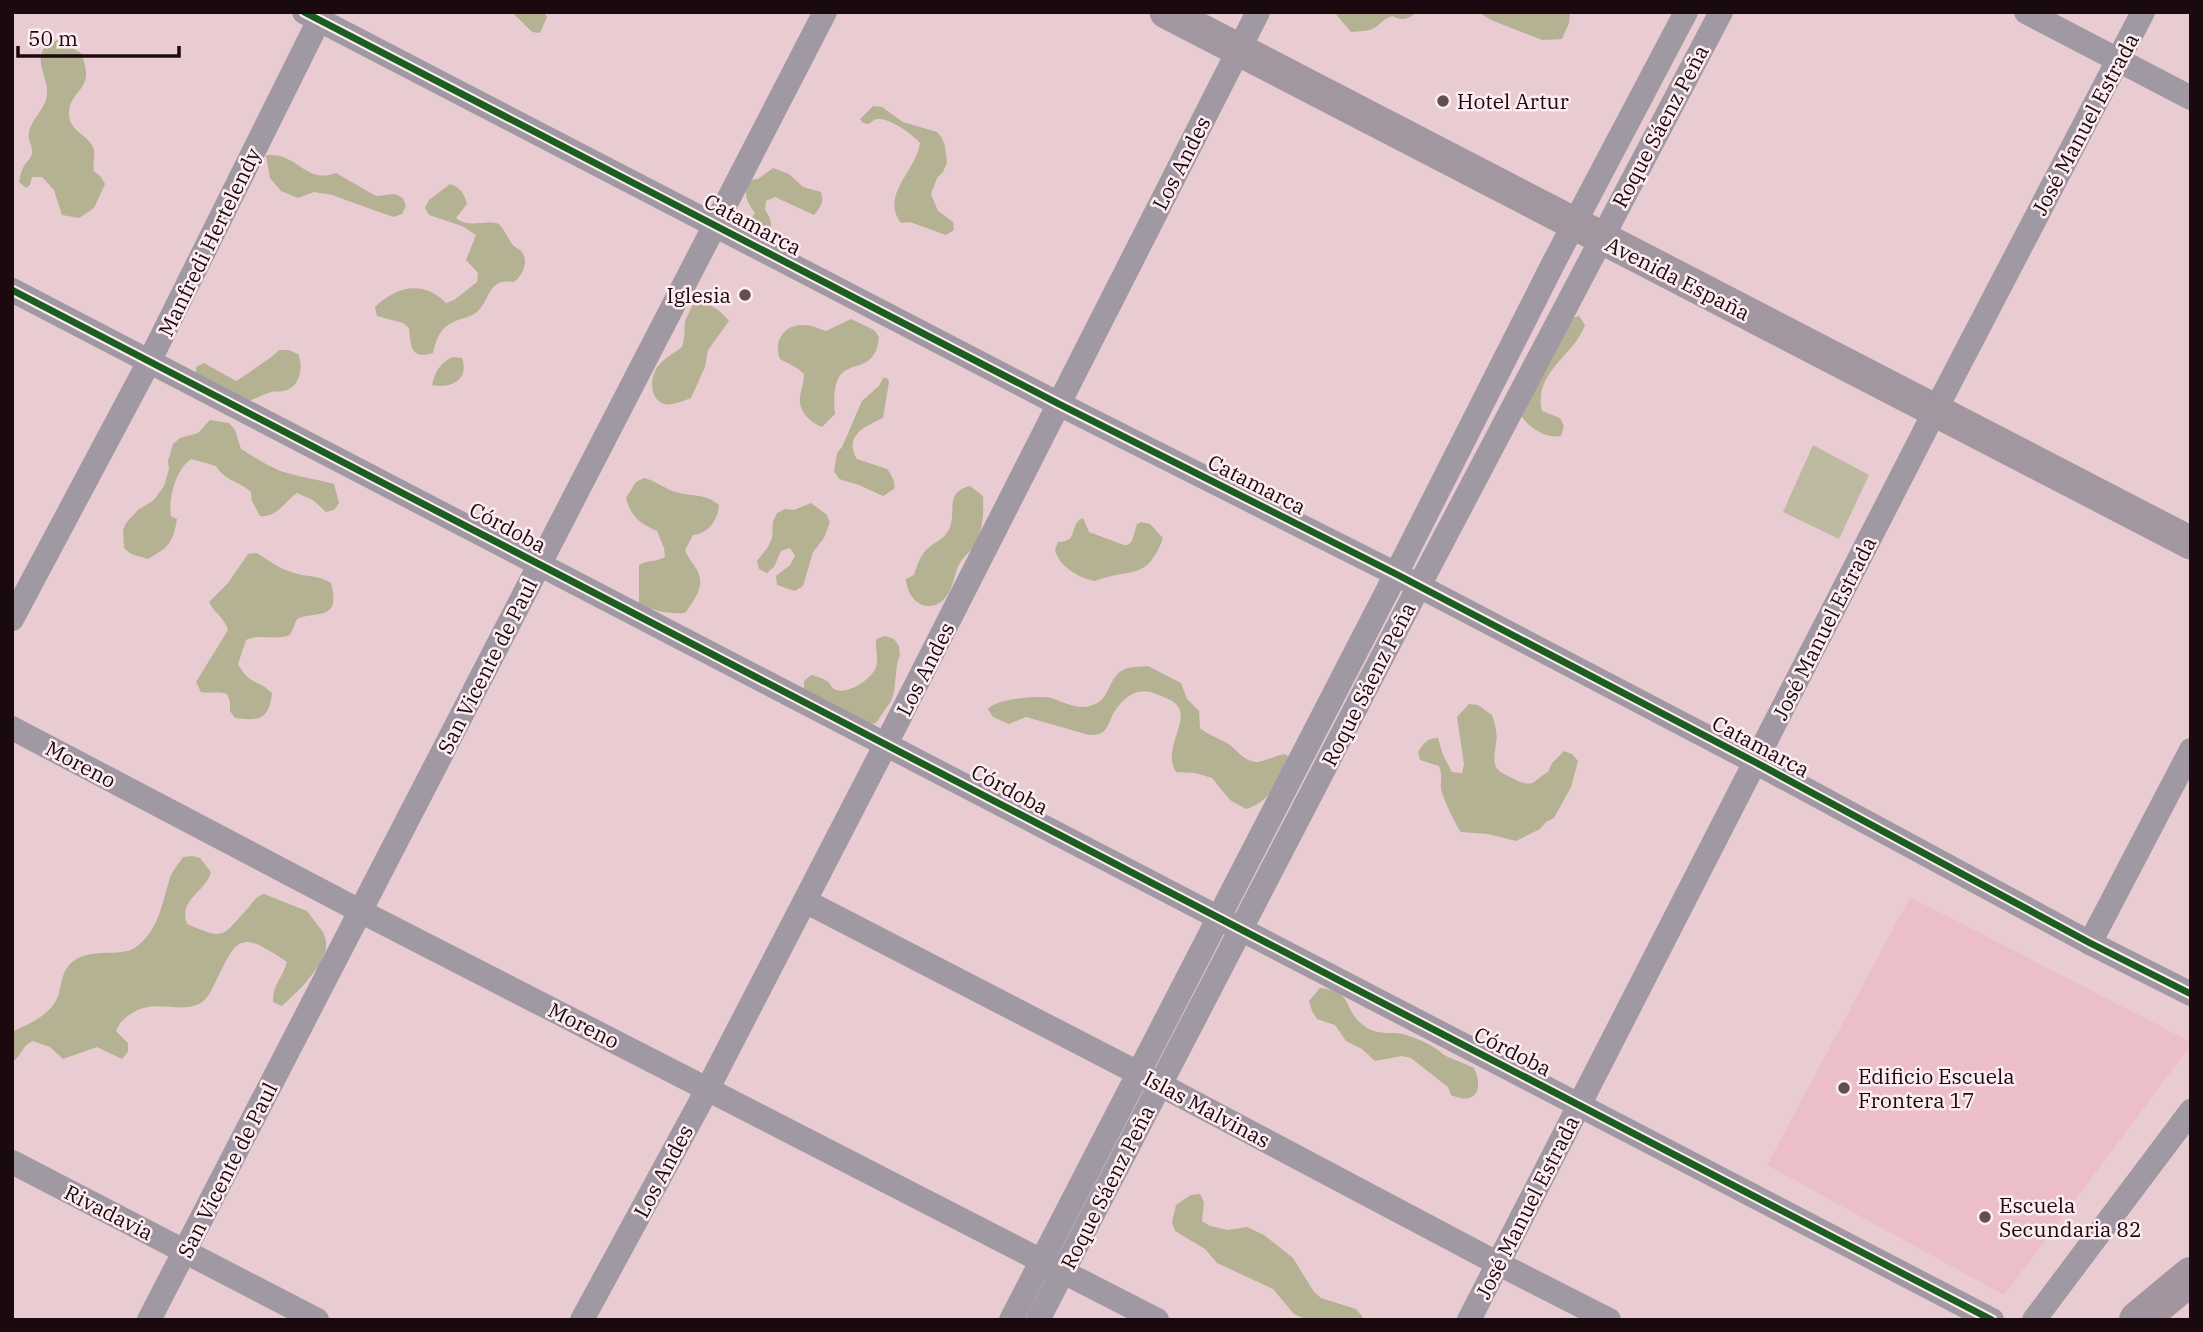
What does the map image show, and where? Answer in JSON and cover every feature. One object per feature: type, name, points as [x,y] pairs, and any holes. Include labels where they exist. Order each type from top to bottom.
[{"type":"highway","points":[[2138,1320],[2191,1276]]},
{"type":"main road","name":"Avenida España","points":[[1166,12],[2191,543]]},
{"type":"street","name":"San Vicente de Paul","points":[[149,1320],[825,12]]},
{"type":"street","name":"Los Andes","points":[[582,1320],[708,1088],[887,744],[1258,12]]},
{"type":"street","name":"Roque Sáenz Peña","points":[[1038,1320],[1052,1266],[1138,1073],[1230,924],[1419,586],[1587,231],[1686,12]]},
{"type":"street","name":"Roque Sáenz Peña","points":[[1011,1320],[1052,1266],[1160,1085],[1230,924],[1396,574],[1587,231],[1721,12]]},
{"type":"street","points":[[2026,12],[2191,99]]},
{"type":"street","name":"José Manuel Estrada","points":[[1469,1320],[1935,411],[2143,12]]},
{"type":"street","name":"Catamarca","points":[[315,15],[1059,404],[1419,586],[1755,762],[2090,943],[2191,994]]},
{"type":"street","name":"Manfredi Hertelendy","points":[[12,619],[150,360],[315,15]]},
{"type":"street","name":"Córdoba","points":[[12,290],[1992,1320]]},
{"type":"street","name":"Moreno","points":[[12,728],[360,911],[1157,1320]]},
{"type":"street","points":[[2090,943],[2191,750]]},
{"type":"street","name":"Islas Malvinas","points":[[805,901],[1609,1320]]},
{"type":"street","points":[[2034,1320],[2191,1111]]},
{"type":"street","name":"Rivadavia","points":[[12,1162],[317,1320]]},
{"type":"shaded area","points":[[512,12],[544,12],[547,17],[540,33],[532,32]]},
{"type":"shaded area","points":[[1334,12],[1417,12],[1405,19],[1392,16],[1370,30],[1351,32]]},
{"type":"shaded area","points":[[1478,12],[1570,13],[1562,39],[1542,40],[1491,20]]},
{"type":"shaded area","points":[[60,40],[82,54],[86,78],[72,100],[69,115],[75,128],[92,145],[94,171],[105,184],[94,208],[79,218],[62,215],[54,190],[42,177],[32,177],[26,188],[19,182],[32,153],[29,135],[31,127],[46,98],[42,52],[48,44]]},
{"type":"shaded area","points":[[873,106],[882,107],[903,122],[937,132],[942,138],[947,163],[931,194],[938,211],[953,222],[954,230],[946,235],[910,222],[901,223],[896,212],[897,193],[920,143],[889,121],[877,119],[869,124],[863,123],[860,119]]},
{"type":"shaded area","points":[[266,155],[283,157],[314,174],[336,173],[376,196],[395,194],[403,198],[406,206],[402,214],[393,217],[332,195],[314,192],[298,198],[281,191],[270,178]]},
{"type":"shaded area","points":[[773,168],[789,174],[803,187],[821,192],[822,202],[814,215],[775,197],[766,201],[765,210],[771,228],[769,235],[761,239],[753,234],[750,228],[750,221],[755,213],[748,201],[746,190],[749,180],[758,179]]},
{"type":"shaded area","points":[[450,184],[462,191],[467,204],[456,218],[466,223],[499,224],[512,244],[524,255],[525,264],[514,282],[498,283],[479,310],[452,322],[444,329],[438,337],[433,353],[420,355],[411,346],[409,328],[403,323],[377,316],[375,307],[392,294],[410,288],[428,291],[446,303],[477,282],[478,273],[466,260],[476,235],[462,226],[429,215],[425,208],[429,200]]},
{"type":"shaded area","points":[[701,302],[717,309],[729,321],[708,350],[705,367],[691,398],[674,404],[664,404],[653,392],[654,374],[661,362],[682,347],[685,321],[693,304]]},
{"type":"shaded area","points":[[1579,316],[1585,325],[1580,336],[1543,385],[1542,411],[1560,418],[1564,426],[1561,436],[1549,435],[1531,426],[1519,411],[1558,321]]},
{"type":"shaded area","points":[[851,319],[874,330],[879,337],[877,349],[867,361],[848,369],[838,379],[834,401],[835,414],[822,427],[809,419],[803,411],[800,397],[804,374],[780,359],[779,340],[786,331],[797,325],[826,331]]},
{"type":"shaded area","points":[[279,350],[289,350],[298,354],[300,359],[297,382],[289,389],[271,392],[249,401],[196,376],[196,367],[204,363],[236,381]]},
{"type":"shaded area","points":[[453,357],[462,358],[464,366],[461,377],[445,386],[432,385],[439,368]]},
{"type":"shaded area","points":[[883,378],[887,378],[889,382],[883,418],[858,432],[853,451],[857,459],[887,469],[890,473],[894,489],[883,496],[839,479],[834,471],[837,453],[862,401],[879,386]]},
{"type":"shaded area","points":[[210,420],[229,423],[235,430],[241,449],[271,467],[334,484],[339,503],[334,510],[326,512],[313,500],[297,493],[276,512],[260,516],[252,501],[251,492],[224,475],[216,466],[191,459],[177,477],[172,493],[171,516],[177,519],[169,544],[148,559],[131,554],[124,548],[123,530],[126,523],[138,510],[154,500],[164,486],[173,444],[180,438],[198,433]]},
{"type":"shaded area","points":[[1813,445],[1869,475],[1839,539],[1783,512]]},
{"type":"shaded area","points":[[644,478],[676,492],[709,499],[719,505],[717,516],[711,525],[703,532],[693,535],[685,550],[697,570],[700,587],[685,613],[661,612],[639,604],[639,565],[665,557],[657,531],[637,519],[626,498],[636,482]]},
{"type":"shaded area","points":[[970,486],[983,496],[981,530],[972,549],[959,565],[946,597],[933,606],[920,604],[910,594],[906,579],[914,575],[926,550],[948,531],[952,521],[954,497]]},
{"type":"shaded area","points":[[811,503],[826,514],[830,522],[824,538],[813,552],[803,586],[795,591],[777,585],[776,576],[790,565],[795,556],[790,548],[781,551],[774,567],[767,573],[759,569],[757,561],[772,538],[773,521],[777,513]]},
{"type":"shaded area","points":[[1083,518],[1089,532],[1124,545],[1132,541],[1137,524],[1141,522],[1150,524],[1163,538],[1157,552],[1144,567],[1095,581],[1076,574],[1065,566],[1055,550],[1058,542],[1072,536],[1076,524]]},
{"type":"shaded area","points":[[257,553],[287,571],[331,583],[333,604],[326,612],[297,619],[290,635],[246,640],[238,664],[246,676],[272,693],[271,702],[261,717],[235,718],[230,711],[227,694],[201,692],[196,682],[228,630],[209,602],[228,583],[248,554]]},
{"type":"shaded area","points":[[885,636],[894,639],[899,646],[900,655],[891,701],[876,723],[859,723],[827,700],[818,699],[804,690],[804,681],[811,675],[825,680],[839,691],[858,685],[874,672],[877,660],[876,639]]},
{"type":"shaded area","points":[[1148,666],[1181,683],[1187,699],[1199,711],[1200,728],[1230,745],[1246,759],[1258,762],[1285,754],[1291,759],[1267,796],[1246,809],[1230,800],[1212,778],[1195,773],[1176,772],[1172,754],[1181,718],[1180,711],[1174,702],[1156,694],[1142,691],[1130,695],[1116,710],[1104,731],[1095,735],[1026,717],[1009,724],[993,717],[988,709],[1008,700],[1037,697],[1051,698],[1079,707],[1092,705],[1103,698],[1121,671],[1131,667]]},
{"type":"shaded area","points":[[1469,704],[1478,705],[1492,715],[1497,736],[1494,759],[1496,768],[1510,777],[1524,783],[1534,782],[1548,772],[1552,763],[1564,751],[1572,754],[1578,761],[1571,787],[1554,818],[1540,829],[1516,841],[1488,834],[1461,832],[1442,793],[1439,766],[1420,760],[1418,752],[1424,744],[1428,740],[1438,738],[1452,772],[1462,773],[1464,764],[1457,717]]},
{"type":"shaded area","points":[[183,857],[200,858],[211,872],[186,908],[187,924],[216,934],[222,933],[264,894],[307,911],[323,932],[326,950],[319,966],[302,987],[282,1006],[273,1002],[274,991],[287,962],[258,945],[241,943],[229,957],[202,1002],[185,1007],[148,1007],[123,1020],[116,1031],[128,1043],[128,1052],[122,1059],[97,1047],[63,1059],[50,1047],[33,1041],[12,1062],[12,1032],[50,1009],[55,1003],[69,965],[85,955],[129,950],[144,940],[155,924],[172,873]]},
{"type":"shaded area","points":[[1910,897],[2191,1042],[2004,1295],[1767,1165]]},
{"type":"shaded area","points":[[1320,988],[1339,993],[1357,1019],[1370,1030],[1415,1038],[1474,1068],[1478,1083],[1476,1093],[1467,1098],[1451,1095],[1448,1087],[1411,1058],[1402,1056],[1375,1061],[1362,1049],[1346,1041],[1335,1025],[1317,1019],[1309,1001]]},
{"type":"shaded area","points":[[1200,1194],[1204,1202],[1202,1221],[1210,1226],[1228,1230],[1247,1227],[1264,1235],[1293,1258],[1314,1292],[1321,1298],[1356,1309],[1362,1320],[1307,1320],[1294,1314],[1273,1289],[1217,1263],[1205,1249],[1175,1231],[1172,1222],[1176,1205],[1191,1195]]},
{"type":"cycle path","points":[[304,12],[1059,404],[1396,574],[2191,994]]},
{"type":"cycle path","points":[[12,290],[1992,1320]]},
{"type":"place","name":"Hotel Artur","points":[[1443,101]]},
{"type":"place","name":"Iglesia","points":[[745,295]]},
{"type":"place","name":"Edificio Escuela Frontera 17","points":[[1844,1088]]},
{"type":"place","name":"Escuela Secundaria 82","points":[[1985,1217]]}]
